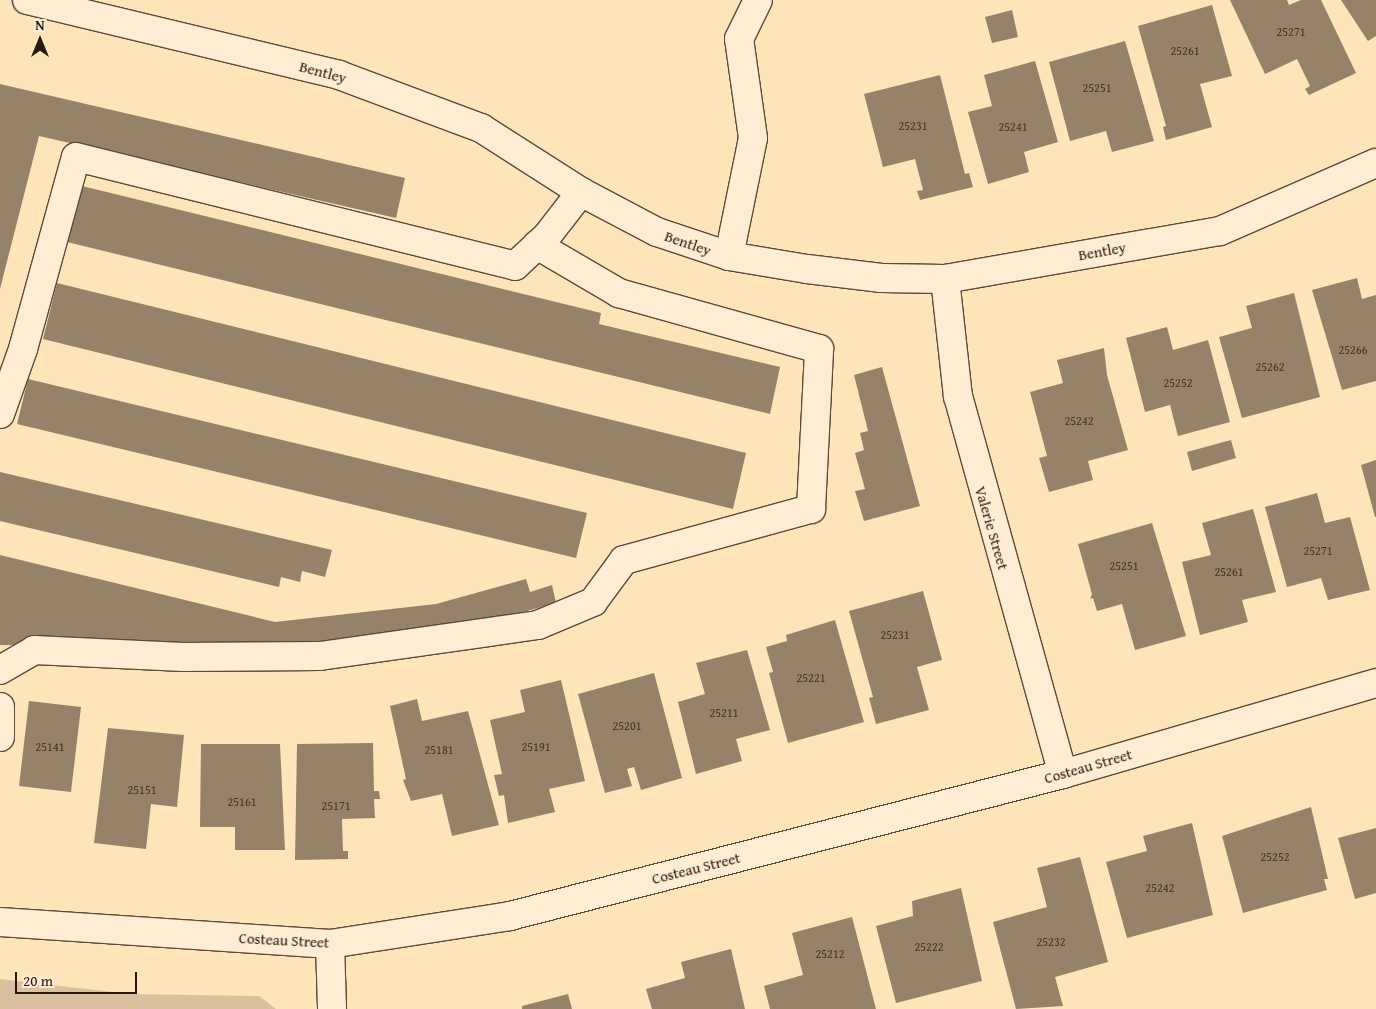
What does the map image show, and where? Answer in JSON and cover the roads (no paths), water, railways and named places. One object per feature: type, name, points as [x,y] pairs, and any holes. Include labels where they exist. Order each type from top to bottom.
[{"type":"street","name":"Bentley","points":[[27,0],[339,75],[481,128],[581,192],[657,232],[729,256],[882,278],[945,279],[1220,231],[1376,163]]},
{"type":"street","points":[[729,256],[752,138],[739,39],[758,0]]},
{"type":"street","points":[[0,414],[23,349],[76,157],[515,266],[537,245],[581,192]]},
{"type":"street","points":[[0,670],[34,650],[183,657],[320,656],[538,625],[593,602],[624,560],[811,509],[819,349],[619,293],[537,245]]},
{"type":"street","name":"Valerie Street","points":[[945,279],[960,405],[1063,774]]},
{"type":"street","name":"Costeau Street","points":[[0,922],[330,944],[510,916],[1063,774],[1376,682]]},
{"type":"street","points":[[0,708],[0,737]]},
{"type":"street","points":[[330,944],[332,1009]]}]
